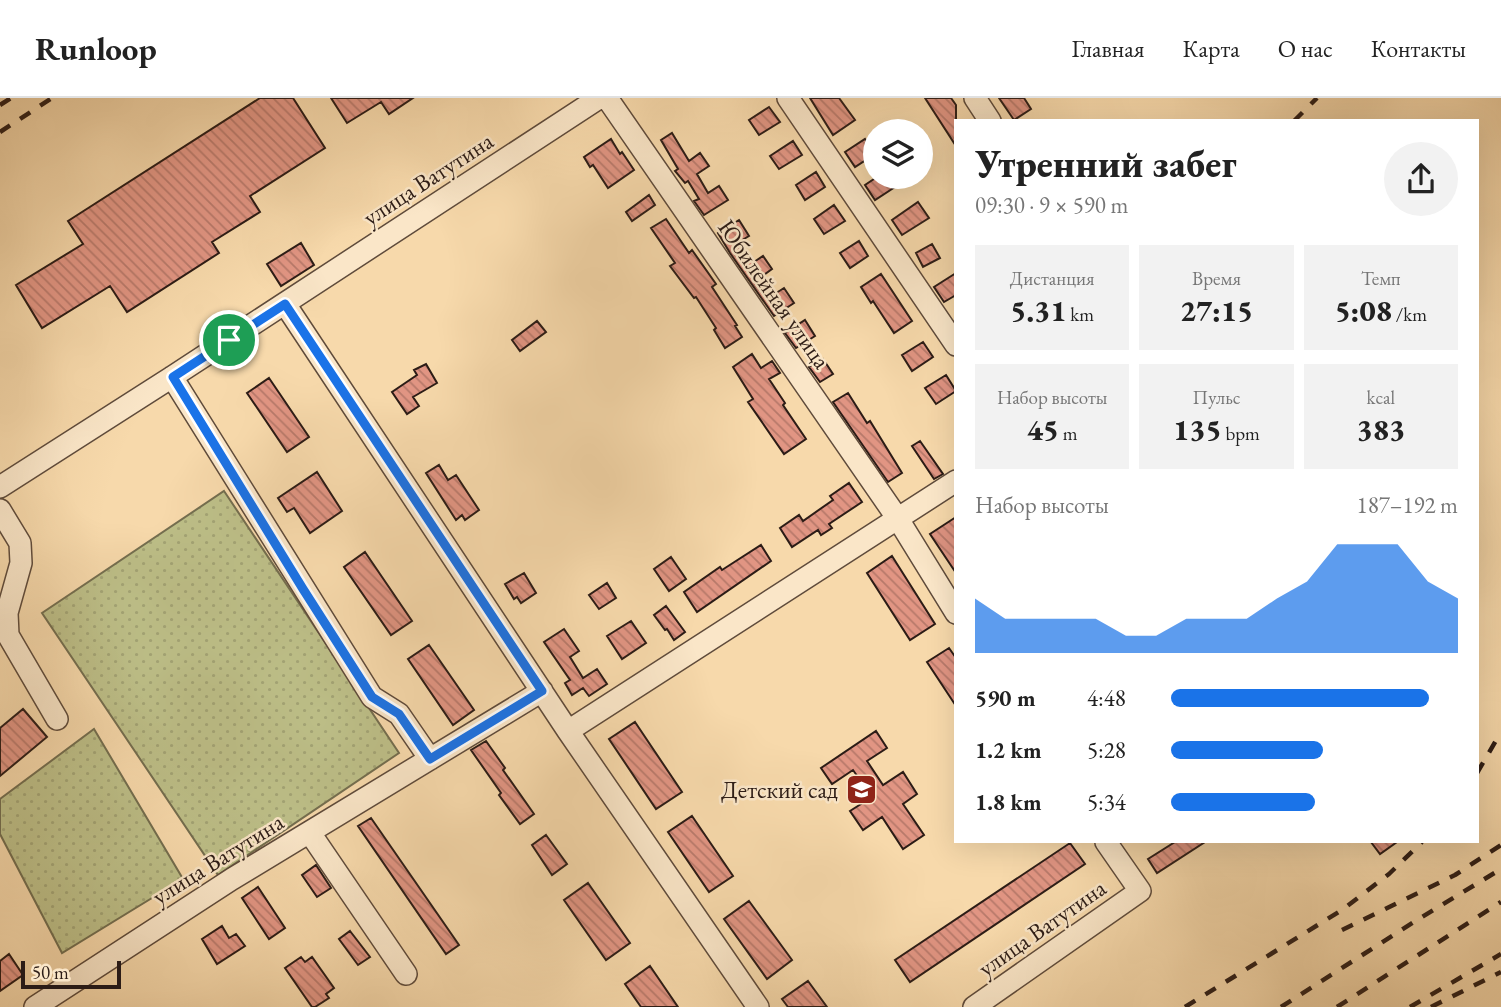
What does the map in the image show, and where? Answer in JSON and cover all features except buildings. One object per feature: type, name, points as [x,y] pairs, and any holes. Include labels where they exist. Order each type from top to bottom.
[{"type":"street","name":"улица Ватутина","points":[[0,487],[599,98]]},
{"type":"street","name":"Юбилейная улица","points":[[607,98],[898,519],[954,610]]},
{"type":"street","points":[[788,98],[954,342]]},
{"type":"street","points":[[975,98],[989,119]]},
{"type":"street","points":[[285,304],[568,732],[758,1007]]},
{"type":"street","points":[[173,377],[372,697],[399,714],[430,759]]},
{"type":"street","points":[[568,732],[954,482]]},
{"type":"street","points":[[0,510],[20,543],[21,563],[7,613],[8,635],[57,719]]},
{"type":"street","name":"улица Ватутина","points":[[36,1007],[232,879],[542,691]]},
{"type":"street","points":[[310,833],[406,974]]},
{"type":"street","name":"улица Ватутина","points":[[974,1007],[1140,891],[1107,843]]},
{"type":"green space","points":[[224,491],[399,753],[218,875],[42,613]]},
{"type":"green space","points":[[94,729],[183,879],[62,953],[0,834],[0,799]]},
{"type":"railway","points":[[0,105],[11,98]]},
{"type":"railway","points":[[0,132],[52,98]]},
{"type":"railway","points":[[1296,119],[1317,98]]},
{"type":"railway","points":[[1479,770],[1501,732]]},
{"type":"railway","points":[[1185,1007],[1342,910],[1389,874],[1421,843]]},
{"type":"railway","points":[[1342,930],[1455,875],[1501,845]]},
{"type":"railway","points":[[1281,1007],[1501,869]]},
{"type":"railway","points":[[1337,1007],[1501,902]]},
{"type":"railway","points":[[1410,1007],[1501,954]]},
{"type":"railway","points":[[1431,1007],[1501,972]]},
{"type":"place","name":"Детский сад","points":[[861,790]]},
{"type":"route","points":[[285,304],[542,691],[430,759],[399,714],[372,697],[173,377],[229,340],[285,304]]}]
